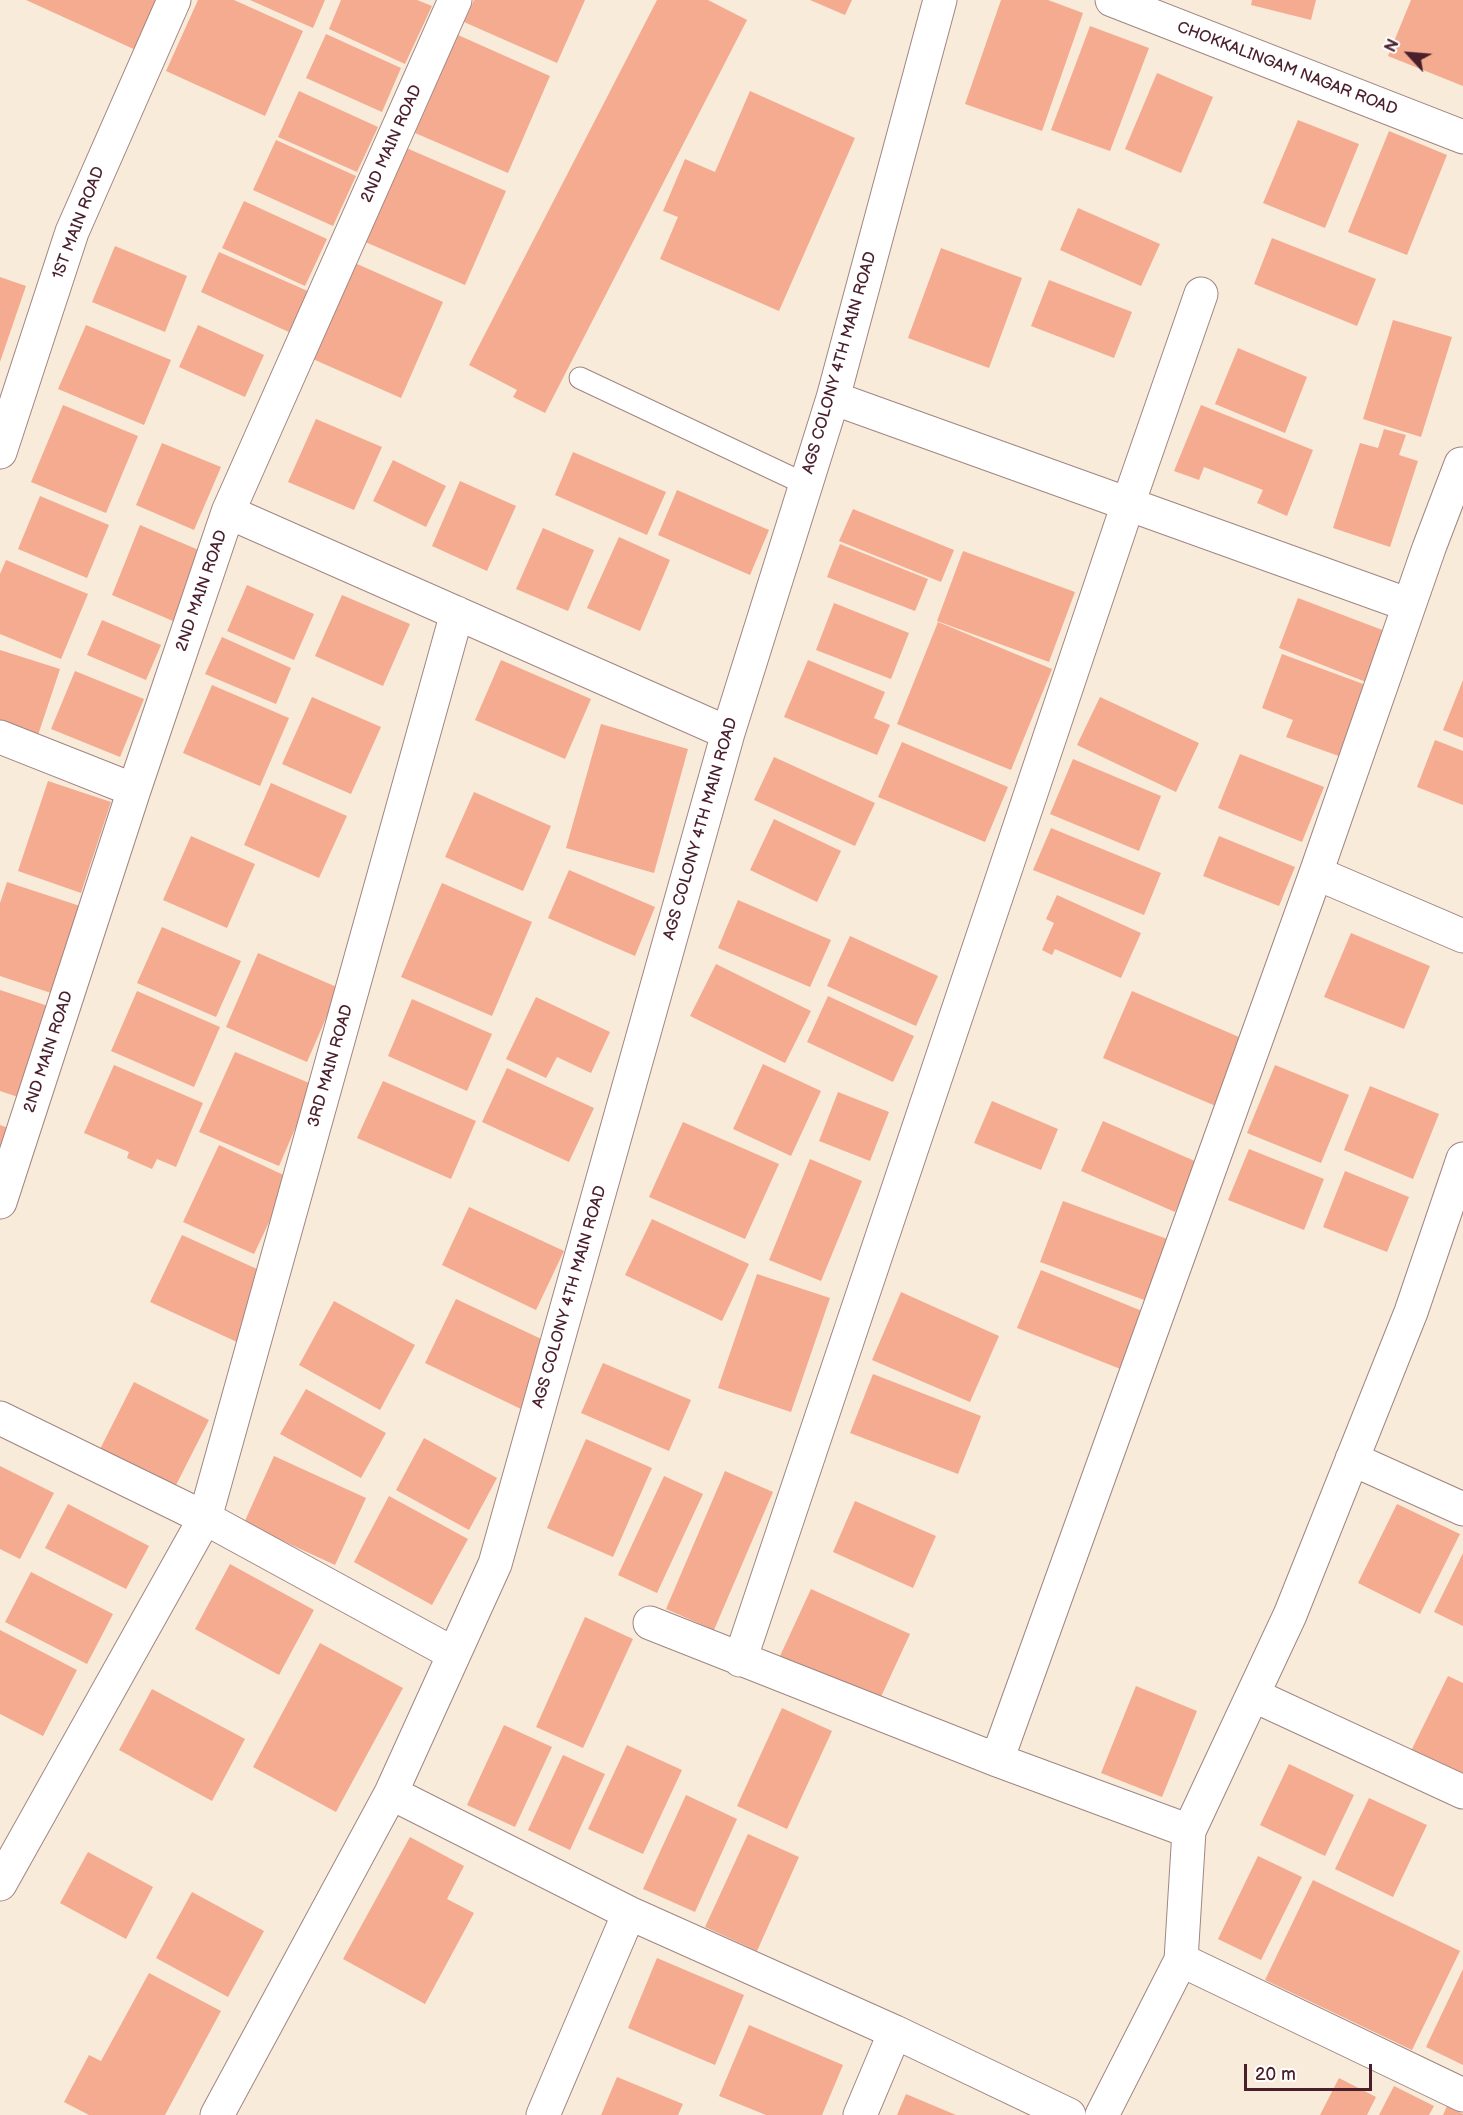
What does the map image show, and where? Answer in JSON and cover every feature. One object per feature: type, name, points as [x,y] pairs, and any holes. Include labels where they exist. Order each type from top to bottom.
[{"type":"street","name":"1ST MAIN ROAD","points":[[0,452],[72,232],[174,0]]},
{"type":"street","name":"2ND MAIN ROAD","points":[[0,1202],[134,790],[228,512],[455,0]]},
{"type":"street","name":"AGS COLONY 4TH MAIN ROAD","points":[[217,2115],[391,1793],[495,1564],[728,733],[833,398],[940,0]]},
{"type":"street","name":"CHOKKALINGAM NAGAR ROAD","points":[[1112,0],[1463,137]]},
{"type":"street","points":[[740,1660],[1128,504],[1201,294]]},
{"type":"street","points":[[833,398],[1408,605]]},
{"type":"street","points":[[997,1760],[1316,873],[1408,605],[1461,464],[1463,465]]},
{"type":"street","points":[[228,512],[728,733]]},
{"type":"street","name":"3RD MAIN ROAD","points":[[0,1884],[205,1518],[457,613]]},
{"type":"street","points":[[0,737],[134,790]]},
{"type":"street","points":[[1316,873],[1463,936]]},
{"type":"street","points":[[1102,2115],[1181,1960],[1189,1831],[1290,1615],[1411,1312],[1463,1159]]},
{"type":"street","points":[[0,1418],[205,1518],[454,1654]]},
{"type":"street","points":[[1352,1459],[1463,1509]]},
{"type":"street","points":[[650,1623],[997,1760],[1189,1831]]},
{"type":"street","points":[[1253,1695],[1463,1792]]},
{"type":"street","points":[[391,1793],[629,1913],[895,2032],[1069,2115]]},
{"type":"street","points":[[543,2115],[629,1913]]},
{"type":"street","points":[[1181,1960],[1463,2095]]},
{"type":"street","points":[[860,2115],[895,2032]]},
{"type":"lane","points":[[580,378],[805,484]]},
{"type":"building","points":[[26,0],[161,0],[138,51]]},
{"type":"building","points":[[198,0],[234,0],[303,31],[265,116],[166,71]]},
{"type":"building","points":[[250,0],[325,0],[313,28]]},
{"type":"building","points":[[341,0],[417,0],[432,6],[405,64],[329,29]]},
{"type":"building","points":[[474,0],[585,0],[557,63],[464,22]]},
{"type":"building","points":[[657,0],[708,0],[747,20],[545,413],[513,397],[517,390],[469,365]]},
{"type":"building","points":[[810,0],[852,0],[845,15]]},
{"type":"building","points":[[1001,0],[1048,0],[1083,13],[1042,131],[965,104]]},
{"type":"building","points":[[1252,0],[1316,0],[1311,20],[1251,5]]},
{"type":"building","points":[[1411,0],[1463,0],[1463,86],[1388,56]]},
{"type":"building","points":[[1090,26],[1149,48],[1110,151],[1051,130]]},
{"type":"building","points":[[326,34],[401,68],[382,112],[306,78]]},
{"type":"building","points":[[458,35],[550,76],[508,173],[415,133]]},
{"type":"building","points":[[1157,73],[1213,97],[1181,173],[1125,149]]},
{"type":"building","points":[[299,91],[378,127],[357,172],[278,137]]},
{"type":"building","points":[[750,91],[855,138],[779,311],[660,259],[678,217],[663,211],[685,159],[715,172]]},
{"type":"building","points":[[1298,120],[1359,144],[1325,228],[1263,203]]},
{"type":"building","points":[[1389,131],[1447,155],[1407,255],[1348,232]]},
{"type":"building","points":[[276,140],[356,176],[333,226],[253,190]]},
{"type":"building","points":[[404,147],[506,191],[465,285],[363,241]]},
{"type":"building","points":[[244,201],[327,239],[305,286],[222,248]]},
{"type":"building","points":[[1078,208],[1160,244],[1141,286],[1060,250]]},
{"type":"building","points":[[1272,238],[1376,279],[1357,326],[1254,284]]},
{"type":"building","points":[[115,246],[187,276],[165,332],[92,302]]},
{"type":"building","points":[[941,248],[1022,278],[989,368],[908,338]]},
{"type":"building","points":[[219,252],[310,292],[291,333],[201,292]]},
{"type":"building","points":[[348,260],[443,302],[401,398],[306,356]]},
{"type":"building","points":[[0,277],[26,286],[0,362]]},
{"type":"building","points":[[1049,280],[1132,312],[1114,358],[1031,326]]},
{"type":"building","points":[[1393,320],[1452,337],[1421,437],[1363,419]]},
{"type":"building","points":[[86,325],[171,360],[144,425],[58,389]]},
{"type":"building","points":[[198,325],[264,355],[245,397],[179,367]]},
{"type":"building","points":[[1238,348],[1307,377],[1285,433],[1215,404]]},
{"type":"building","points":[[63,405],[138,436],[106,513],[31,482]]},
{"type":"building","points":[[1201,405],[1313,450],[1287,516],[1257,503],[1263,490],[1204,467],[1199,480],[1174,471]]},
{"type":"building","points":[[316,419],[382,447],[354,510],[288,482]]},
{"type":"building","points":[[1384,429],[1406,435],[1399,455],[1418,461],[1390,547],[1333,528],[1360,443],[1378,448]]},
{"type":"building","points":[[162,443],[221,467],[194,530],[136,505]]},
{"type":"building","points":[[573,452],[666,492],[647,535],[555,495]]},
{"type":"building","points":[[393,460],[446,486],[426,527],[373,501]]},
{"type":"building","points":[[460,481],[516,506],[487,571],[432,546]]},
{"type":"building","points":[[677,490],[769,530],[750,575],[658,535]]},
{"type":"building","points":[[40,496],[109,525],[87,578],[18,549]]},
{"type":"building","points":[[853,509],[954,550],[941,582],[839,541]]},
{"type":"building","points":[[140,525],[201,551],[173,621],[112,595]]},
{"type":"building","points":[[543,528],[594,550],[568,611],[516,589]]},
{"type":"building","points":[[619,537],[670,560],[640,631],[587,608]]},
{"type":"building","points":[[840,544],[928,579],[915,611],[827,577]]},
{"type":"building","points":[[963,551],[1075,592],[1049,662],[937,621]]},
{"type":"building","points":[[6,560],[88,594],[61,659],[0,634],[0,574]]},
{"type":"building","points":[[247,585],[314,614],[294,660],[227,631]]},
{"type":"building","points":[[342,595],[410,624],[383,686],[315,656]]},
{"type":"building","points":[[1298,598],[1385,631],[1366,682],[1279,648]]},
{"type":"building","points":[[834,603],[909,633],[891,679],[816,650]]},
{"type":"building","points":[[102,620],[161,645],[146,680],[87,655]]},
{"type":"building","points":[[938,622],[1052,669],[1011,770],[897,724]]},
{"type":"building","points":[[222,637],[291,668],[276,704],[205,674]]},
{"type":"building","points":[[0,650],[60,669],[38,735],[0,723]]},
{"type":"building","points":[[1282,654],[1374,688],[1347,759],[1286,737],[1293,720],[1262,708]]},
{"type":"building","points":[[501,660],[591,699],[565,759],[475,720]]},
{"type":"building","points":[[808,660],[885,692],[874,718],[890,725],[877,755],[784,717]]},
{"type":"building","points":[[75,671],[144,699],[120,757],[51,729]]},
{"type":"building","points":[[1463,680],[1463,738],[1443,730]]},
{"type":"building","points":[[212,685],[289,718],[260,786],[183,753]]},
{"type":"building","points":[[312,697],[381,727],[351,794],[282,764]]},
{"type":"building","points":[[1100,697],[1199,743],[1176,792],[1077,745]]},
{"type":"building","points":[[601,724],[688,749],[654,873],[566,848]]},
{"type":"building","points":[[1435,740],[1463,751],[1463,805],[1417,787]]},
{"type":"building","points":[[902,742],[1008,787],[985,842],[878,797]]},
{"type":"building","points":[[1240,754],[1324,787],[1302,842],[1218,808]]},
{"type":"building","points":[[774,757],[875,803],[855,846],[754,800]]},
{"type":"building","points":[[1073,759],[1161,796],[1139,851],[1050,814]]},
{"type":"building","points":[[48,781],[111,802],[81,893],[18,871]]},
{"type":"building","points":[[271,783],[347,816],[319,878],[244,845]]},
{"type":"building","points":[[474,792],[551,826],[523,891],[445,857]]},
{"type":"building","points":[[774,819],[841,851],[817,902],[750,870]]},
{"type":"building","points":[[1051,828],[1161,873],[1144,915],[1033,870]]},
{"type":"building","points":[[191,836],[255,864],[227,928],[163,900]]},
{"type":"building","points":[[1219,836],[1295,867],[1279,906],[1203,876]]},
{"type":"building","points":[[569,870],[655,907],[635,956],[548,918]]},
{"type":"building","points":[[7,882],[80,906],[51,993],[0,976],[0,903]]},
{"type":"building","points":[[442,883],[532,922],[492,1016],[401,977]]},
{"type":"building","points":[[1057,895],[1141,933],[1121,978],[1055,949],[1052,955],[1042,950],[1054,923],[1046,919]]},
{"type":"building","points":[[738,900],[831,940],[810,987],[718,948]]},
{"type":"building","points":[[162,927],[241,961],[216,1017],[137,983]]},
{"type":"building","points":[[1351,933],[1430,966],[1404,1029],[1324,997]]},
{"type":"building","points":[[850,936],[938,976],[916,1026],[827,986]]},
{"type":"building","points":[[258,953],[339,988],[307,1062],[226,1027]]},
{"type":"building","points":[[716,964],[811,1011],[785,1063],[690,1016]]},
{"type":"building","points":[[0,990],[54,1008],[24,1099],[0,1091]]},
{"type":"building","points":[[137,991],[220,1027],[194,1087],[111,1051]]},
{"type":"building","points":[[1132,991],[1246,1040],[1218,1107],[1103,1058]]},
{"type":"building","points":[[828,996],[914,1036],[893,1082],[807,1042]]},
{"type":"building","points":[[536,997],[610,1032],[591,1073],[557,1057],[546,1078],[506,1059]]},
{"type":"building","points":[[412,999],[492,1034],[467,1091],[388,1056]]},
{"type":"building","points":[[235,1052],[314,1085],[279,1166],[199,1132]]},
{"type":"building","points":[[763,1064],[821,1091],[791,1156],[733,1129]]},
{"type":"building","points":[[114,1065],[203,1103],[176,1167],[157,1159],[152,1169],[127,1158],[129,1152],[84,1133]]},
{"type":"building","points":[[1275,1065],[1349,1095],[1321,1163],[1247,1133]]},
{"type":"building","points":[[507,1068],[594,1108],[569,1162],[482,1122]]},
{"type":"building","points":[[383,1081],[476,1121],[451,1179],[357,1138]]},
{"type":"building","points":[[1370,1086],[1439,1114],[1413,1179],[1344,1150]]},
{"type":"building","points":[[838,1092],[889,1112],[870,1161],[819,1141]]},
{"type":"building","points":[[992,1101],[1058,1129],[1041,1170],[974,1143]]},
{"type":"building","points":[[1103,1121],[1197,1162],[1175,1212],[1081,1171]]},
{"type":"building","points":[[683,1122],[779,1164],[745,1239],[649,1197]]},
{"type":"building","points":[[0,1125],[11,1129],[0,1162]]},
{"type":"building","points":[[219,1145],[290,1178],[254,1254],[183,1222]]},
{"type":"building","points":[[1249,1149],[1324,1179],[1304,1230],[1228,1200]]},
{"type":"building","points":[[810,1159],[862,1181],[821,1281],[769,1260]]},
{"type":"building","points":[[1345,1171],[1409,1197],[1387,1252],[1323,1227]]},
{"type":"building","points":[[1063,1201],[1170,1240],[1147,1301],[1040,1262]]},
{"type":"building","points":[[469,1207],[564,1251],[536,1310],[442,1265]]},
{"type":"building","points":[[652,1219],[749,1264],[722,1321],[625,1275]]},
{"type":"building","points":[[182,1235],[268,1274],[237,1342],[150,1302]]},
{"type":"building","points":[[1041,1270],[1147,1313],[1123,1370],[1017,1328]]},
{"type":"building","points":[[757,1274],[830,1298],[791,1412],[718,1388]]},
{"type":"building","points":[[901,1292],[999,1336],[970,1402],[872,1360]]},
{"type":"building","points":[[456,1299],[552,1344],[521,1409],[425,1363]]},
{"type":"building","points":[[334,1301],[415,1345],[380,1410],[299,1365]]},
{"type":"building","points":[[603,1363],[691,1400],[669,1451],[581,1413]]},
{"type":"building","points":[[873,1374],[981,1416],[958,1474],[850,1433]]},
{"type":"building","points":[[134,1382],[209,1420],[170,1497],[95,1459]]},
{"type":"building","points":[[306,1389],[386,1433],[361,1478],[280,1434]]},
{"type":"building","points":[[424,1438],[497,1478],[469,1530],[396,1490]]},
{"type":"building","points":[[586,1439],[652,1468],[613,1557],[547,1528]]},
{"type":"building","points":[[274,1456],[366,1498],[335,1565],[244,1523]]},
{"type":"building","points":[[0,1466],[54,1493],[20,1559],[0,1549]]},
{"type":"building","points":[[725,1471],[773,1492],[714,1630],[666,1609]]},
{"type":"building","points":[[664,1476],[703,1494],[657,1593],[618,1575]]},
{"type":"building","points":[[389,1496],[468,1539],[432,1605],[354,1562]]},
{"type":"building","points":[[855,1501],[936,1536],[913,1588],[833,1552]]},
{"type":"building","points":[[68,1504],[149,1546],[126,1589],[45,1548]]},
{"type":"building","points":[[1397,1504],[1460,1534],[1420,1614],[1358,1583]]},
{"type":"building","points":[[1463,1553],[1463,1626],[1434,1612]]},
{"type":"building","points":[[230,1564],[314,1610],[279,1675],[195,1629]]},
{"type":"building","points":[[31,1572],[113,1614],[87,1664],[5,1622]]},
{"type":"building","points":[[811,1589],[910,1634],[879,1701],[780,1656]]},
{"type":"building","points":[[585,1617],[633,1639],[583,1748],[536,1727]]},
{"type":"building","points":[[0,1630],[77,1670],[43,1736],[0,1714]]},
{"type":"building","points":[[320,1643],[403,1688],[336,1812],[253,1767]]},
{"type":"building","points":[[1448,1676],[1463,1683],[1463,1790],[1406,1761]]},
{"type":"building","points":[[1136,1686],[1197,1711],[1162,1797],[1101,1773]]},
{"type":"building","points":[[152,1689],[245,1739],[212,1801],[119,1750]]},
{"type":"building","points":[[782,1708],[832,1731],[787,1829],[737,1806]]},
{"type":"building","points":[[504,1725],[552,1747],[515,1827],[467,1805]]},
{"type":"building","points":[[627,1745],[682,1770],[643,1854],[588,1829]]},
{"type":"building","points":[[563,1755],[605,1774],[570,1850],[528,1830]]},
{"type":"building","points":[[1289,1764],[1354,1795],[1325,1856],[1260,1825]]},
{"type":"building","points":[[686,1795],[737,1819],[695,1912],[643,1889]]},
{"type":"building","points":[[1369,1798],[1427,1825],[1393,1897],[1335,1869]]},
{"type":"building","points":[[748,1834],[799,1857],[757,1951],[705,1927]]},
{"type":"building","points":[[410,1837],[464,1866],[447,1899],[474,1913],[425,2004],[343,1959]]},
{"type":"building","points":[[88,1852],[153,1887],[126,1939],[60,1903]]},
{"type":"building","points":[[1258,1856],[1302,1877],[1261,1960],[1218,1939]]},
{"type":"building","points":[[1313,1880],[1460,1951],[1412,2050],[1265,1980]]},
{"type":"building","points":[[192,1892],[264,1931],[228,1997],[156,1958]]},
{"type":"building","points":[[657,1958],[744,1995],[715,2065],[628,2028]]},
{"type":"building","points":[[1463,1969],[1463,2065],[1426,2047]]},
{"type":"building","points":[[149,1973],[221,2011],[165,2115],[89,2115],[64,2102],[89,2055],[101,2061]]},
{"type":"building","points":[[749,2025],[843,2065],[822,2115],[766,2115],[719,2096]]},
{"type":"building","points":[[617,2077],[683,2104],[678,2115],[601,2115]]},
{"type":"building","points":[[1339,2078],[1376,2097],[1367,2115],[1320,2115]]},
{"type":"building","points":[[1394,2086],[1434,2106],[1429,2115],[1379,2115]]},
{"type":"building","points":[[906,2094],[956,2115],[897,2115]]},
{"type":"building","points":[[1447,2106],[1463,2114],[1463,2115],[1443,2115]]}]
